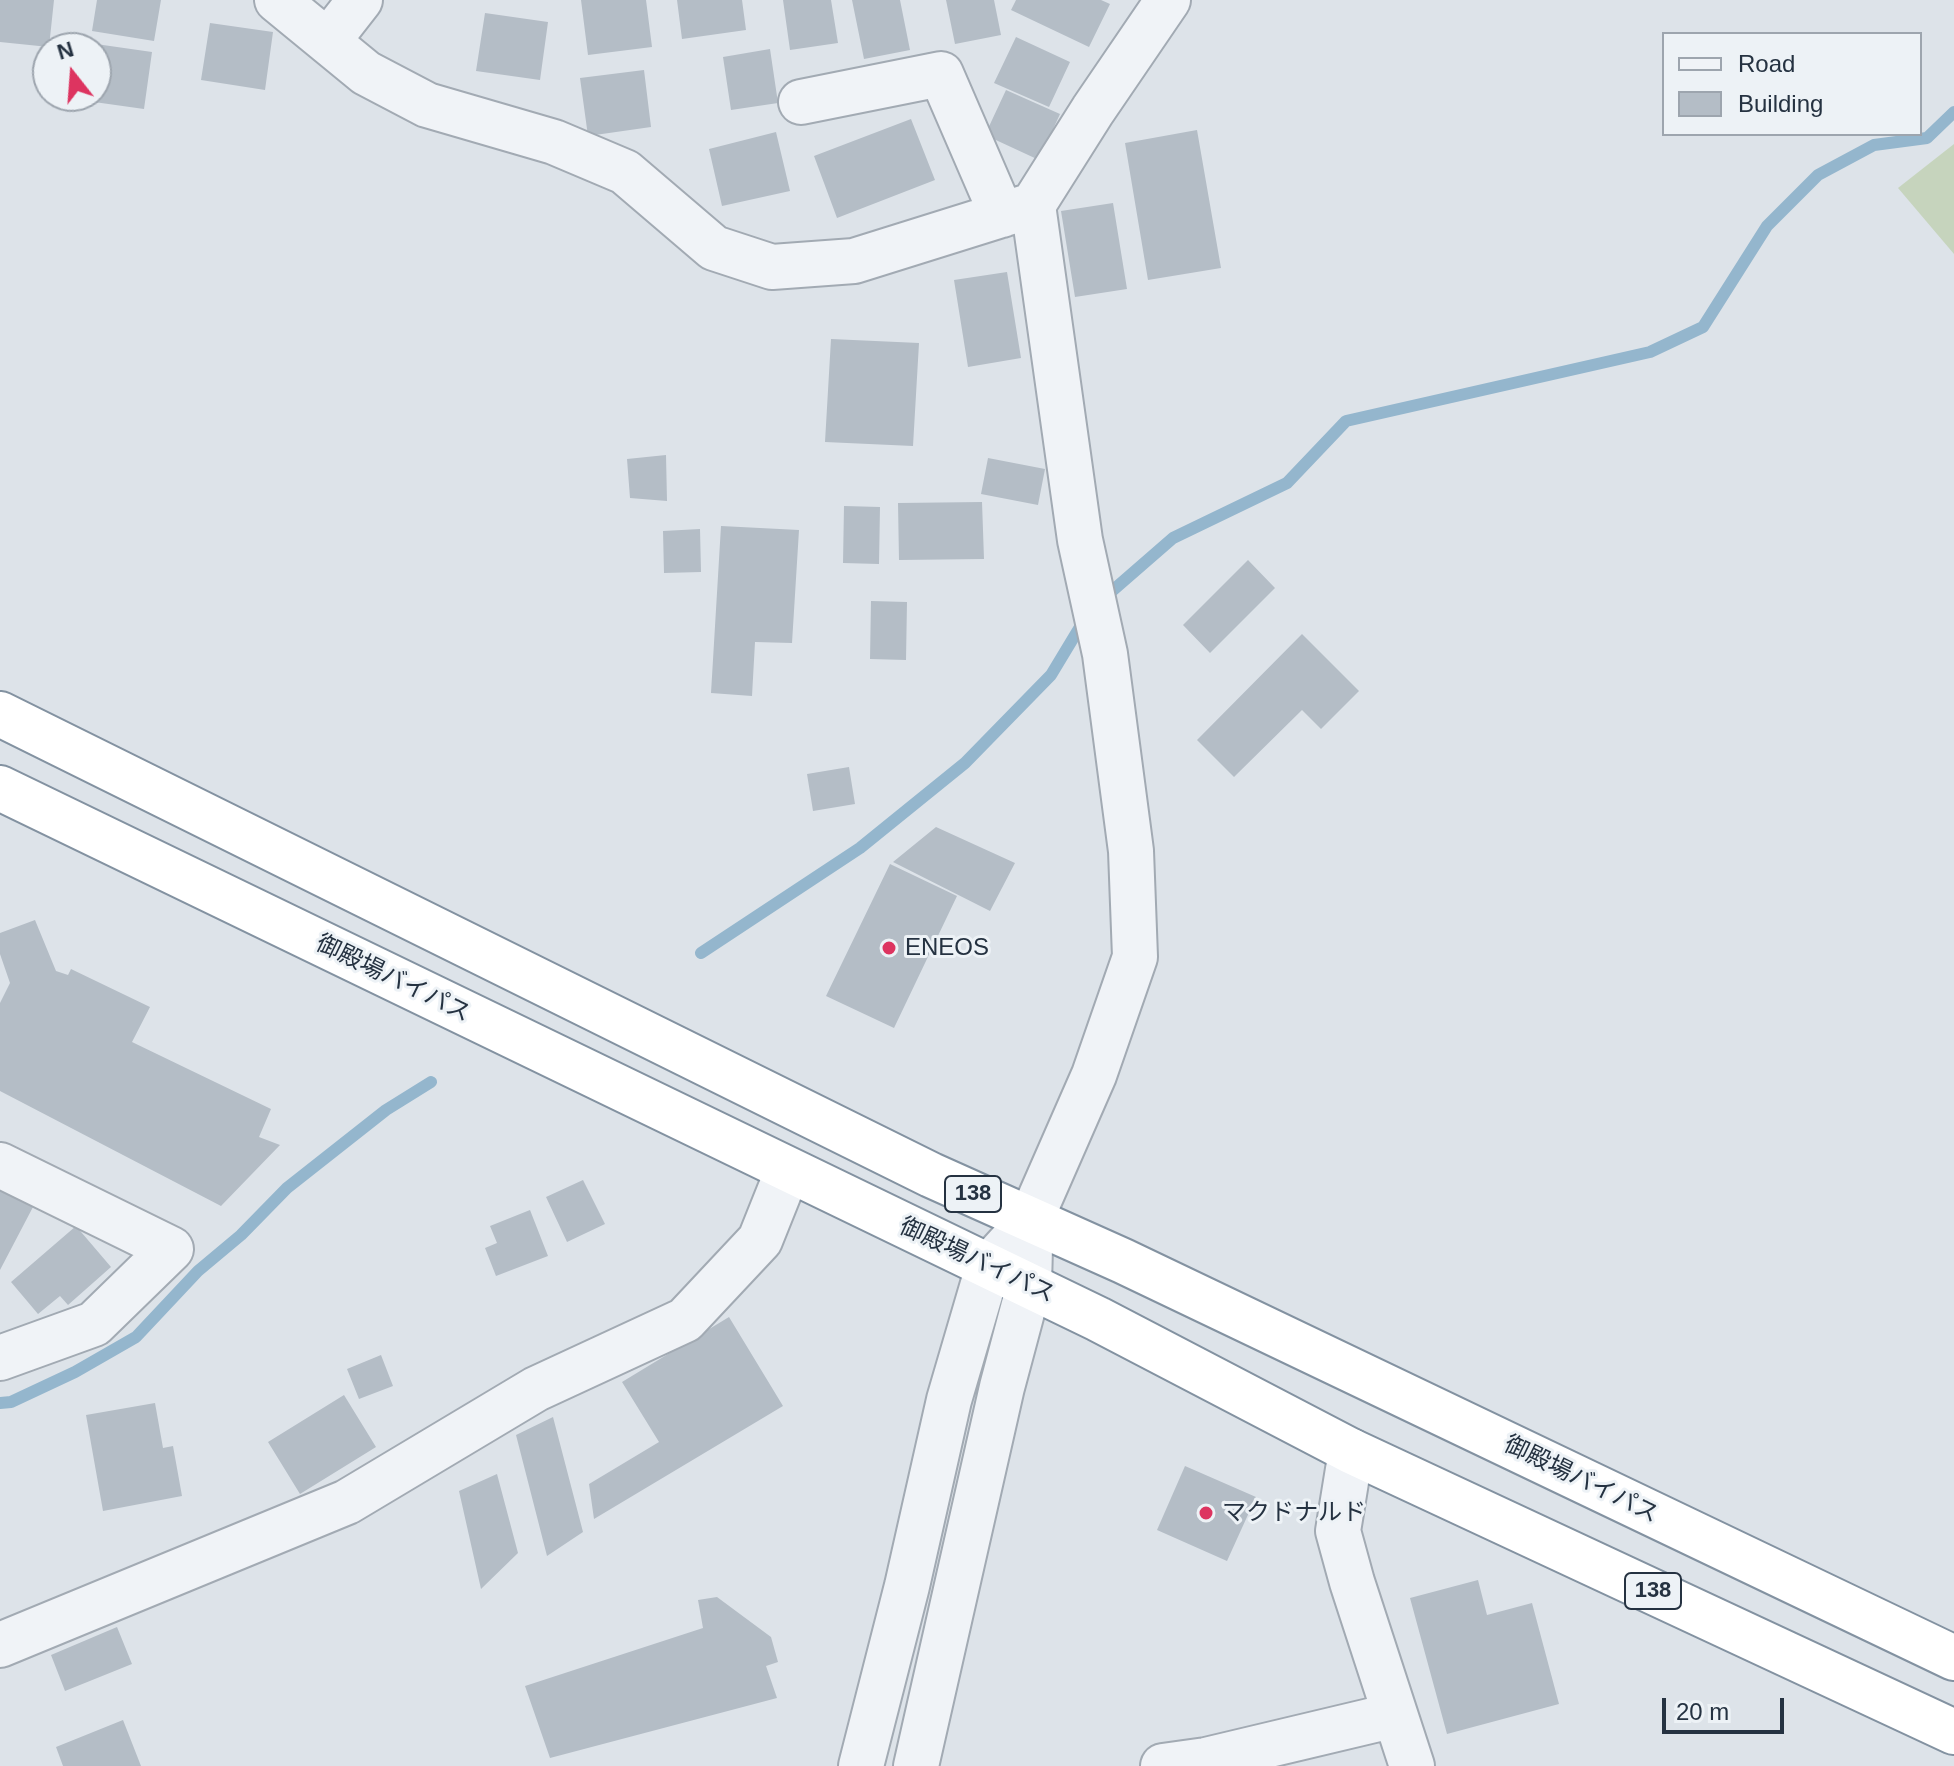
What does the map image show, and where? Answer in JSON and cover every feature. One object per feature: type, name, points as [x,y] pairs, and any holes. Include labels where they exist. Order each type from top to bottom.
[{"type":"highway","name":"御殿場バイパス","points":[[0,714],[931,1175],[1123,1261],[1954,1658]]},
{"type":"highway","name":"御殿場バイパス","points":[[0,788],[1098,1319],[1351,1451],[1954,1732]]},
{"type":"street","points":[[277,0],[366,73],[427,105],[554,142],[625,172],[714,248],[772,267],[854,261],[1017,210],[1093,110],[1168,0]]},
{"type":"street","points":[[328,41],[360,0]]},
{"type":"street","points":[[801,102],[941,74],[1017,210],[1105,654],[1131,851],[1135,957],[1094,1075],[1030,1221],[988,1267],[949,1400],[907,1586],[861,1766]]},
{"type":"street","points":[[0,1165],[171,1249],[94,1324],[0,1358]]},
{"type":"street","points":[[0,1645],[347,1502],[536,1389],[685,1320],[760,1240],[788,1170]]},
{"type":"street","points":[[916,1766],[1002,1387],[1029,1286],[1030,1221]]},
{"type":"street","points":[[1351,1451],[1338,1531],[1412,1766]]},
{"type":"street","points":[[1163,1766],[1206,1760],[1395,1715]]},
{"type":"green space","points":[[1954,144],[1954,254],[1898,188]]},
{"type":"building","points":[[0,0],[54,0],[51,32],[32,32],[32,45],[0,42]]},
{"type":"building","points":[[97,0],[161,0],[154,41],[92,31]]},
{"type":"building","points":[[581,0],[646,0],[652,47],[588,55]]},
{"type":"building","points":[[677,0],[742,0],[746,30],[682,39]]},
{"type":"building","points":[[783,0],[831,0],[838,43],[790,50]]},
{"type":"building","points":[[852,0],[900,0],[910,50],[864,59]]},
{"type":"building","points":[[946,0],[994,0],[1001,35],[955,44]]},
{"type":"building","points":[[1016,0],[1101,0],[1110,4],[1089,47],[1011,10]]},
{"type":"building","points":[[485,13],[548,22],[540,80],[476,71]]},
{"type":"building","points":[[210,23],[273,32],[265,90],[201,80]]},
{"type":"building","points":[[1016,37],[1070,62],[1049,107],[994,83]]},
{"type":"building","points":[[112,46],[152,52],[144,109],[112,104]]},
{"type":"building","points":[[770,49],[778,103],[731,110],[723,57]]},
{"type":"building","points":[[644,70],[651,127],[588,136],[580,78]]},
{"type":"building","points":[[1006,90],[1060,114],[1039,160],[985,135]]},
{"type":"building","points":[[911,119],[935,180],[837,218],[814,156]]},
{"type":"building","points":[[1197,130],[1221,268],[1148,280],[1125,143]]},
{"type":"building","points":[[776,132],[790,191],[722,206],[709,149]]},
{"type":"building","points":[[1113,203],[1127,289],[1075,297],[1061,211]]},
{"type":"building","points":[[1007,272],[1021,358],[968,367],[954,280]]},
{"type":"building","points":[[831,339],[919,343],[913,446],[825,442]]},
{"type":"building","points":[[666,455],[667,501],[630,498],[627,459]]},
{"type":"building","points":[[988,458],[1045,469],[1038,505],[981,494]]},
{"type":"building","points":[[982,502],[984,559],[899,560],[898,503]]},
{"type":"building","points":[[844,506],[880,507],[879,564],[843,563]]},
{"type":"building","points":[[721,526],[799,530],[792,643],[755,642],[752,696],[711,693]]},
{"type":"building","points":[[700,529],[701,572],[664,573],[663,531]]},
{"type":"building","points":[[1248,560],[1275,588],[1210,653],[1183,625]]},
{"type":"building","points":[[871,601],[907,602],[906,660],[870,659]]},
{"type":"building","points":[[1302,634],[1359,691],[1321,729],[1302,710],[1234,777],[1197,740]]},
{"type":"building","points":[[849,767],[855,804],[813,811],[807,774]]},
{"type":"building","points":[[936,827],[1015,863],[990,911],[893,862]]},
{"type":"building","points":[[890,864],[957,896],[894,1028],[826,996]]},
{"type":"building","points":[[35,920],[56,971],[68,975],[71,969],[150,1007],[132,1042],[271,1109],[259,1137],[280,1145],[221,1206],[0,1091],[0,1003],[10,983],[0,954],[0,933]]},
{"type":"building","points":[[583,1180],[605,1224],[567,1242],[546,1197]]},
{"type":"building","points":[[0,1190],[33,1207],[0,1270]]},
{"type":"building","points":[[530,1210],[548,1256],[496,1276],[485,1248],[497,1243],[490,1226]]},
{"type":"building","points":[[76,1226],[111,1267],[68,1305],[60,1296],[38,1314],[11,1282]]},
{"type":"building","points":[[729,1317],[783,1406],[594,1519],[589,1484],[659,1442],[622,1382]]},
{"type":"building","points":[[381,1355],[393,1386],[359,1399],[347,1369]]},
{"type":"building","points":[[344,1395],[376,1447],[300,1494],[268,1442]]},
{"type":"building","points":[[155,1403],[163,1448],[173,1446],[182,1496],[103,1511],[86,1415]]},
{"type":"building","points":[[553,1417],[583,1532],[547,1556],[516,1435]]},
{"type":"building","name":"マクドナルド","points":[[1185,1466],[1256,1497],[1227,1561],[1157,1530]]},
{"type":"building","points":[[497,1474],[518,1553],[481,1589],[459,1491]]},
{"type":"building","points":[[1478,1580],[1487,1615],[1532,1603],[1559,1704],[1447,1734],[1410,1598]]},
{"type":"building","points":[[717,1597],[771,1637],[778,1662],[766,1666],[777,1698],[550,1758],[525,1686],[703,1628],[698,1600]]},
{"type":"building","points":[[117,1627],[132,1664],[65,1691],[51,1655]]},
{"type":"building","points":[[123,1720],[141,1766],[63,1766],[56,1747]]},
{"type":"waterway","points":[[1104,598],[1173,538],[1287,483],[1346,421],[1650,352],[1703,327],[1767,226],[1818,175],[1874,145],[1927,138],[1954,112]]},
{"type":"waterway","points":[[701,953],[860,848],[965,763],[1051,675],[1086,617]]},
{"type":"waterway","points":[[0,1403],[11,1402],[75,1372],[136,1337],[198,1271],[241,1235],[287,1188],[386,1110],[431,1082]]},
{"type":"place","name":"ENEOS","points":[[889,948]]},
{"type":"place","name":"マクドナルド","points":[[1206,1513]]}]
